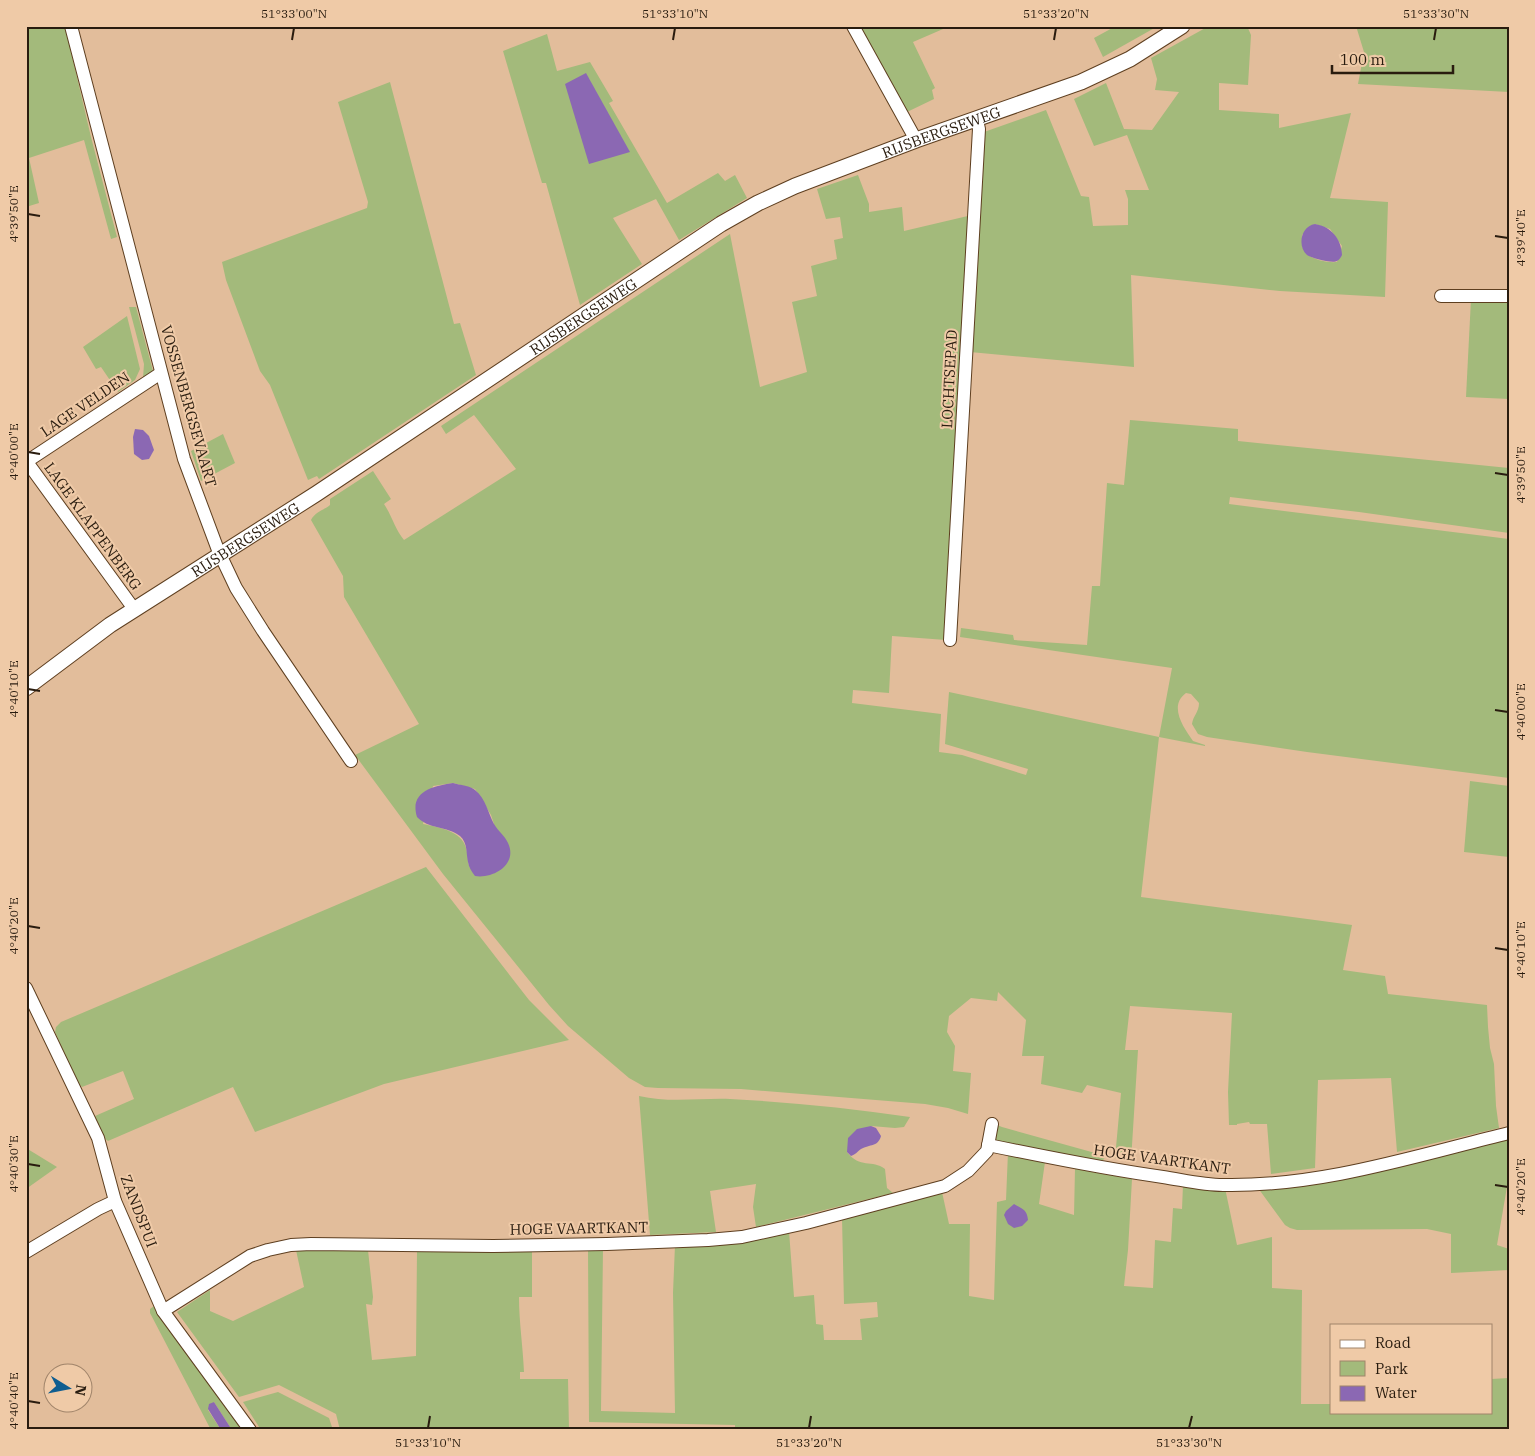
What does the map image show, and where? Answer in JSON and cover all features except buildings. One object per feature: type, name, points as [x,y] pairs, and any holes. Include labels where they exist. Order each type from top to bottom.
[{"type":"main road","name":"RIJSBERGSEWEG","points":[[26,688],[87,641],[134,609],[325,488],[721,224],[758,203],[795,186],[916,140],[978,120],[1081,82],[1130,59],[1182,26]]},
{"type":"street","name":"VOSSENBERGSEVAART","points":[[71,26],[184,459],[220,554],[236,588],[263,631],[351,761]]},
{"type":"street","points":[[852,26],[916,140]]},
{"type":"street","name":"LOCHTSEPAD","points":[[950,640],[979,139],[978,120]]},
{"type":"street","points":[[1441,296],[1509,296]]},
{"type":"street","name":"LAGE VELDEN","points":[[27,462],[161,373]]},
{"type":"street","name":"LAGE KLAPPENBERG","points":[[27,462],[134,609]]},
{"type":"street","name":"ZANDSPUI","points":[[26,988],[98,1138],[115,1201],[163,1311],[250,1430]]},
{"type":"street","name":"HOGE VAARTKANT","points":[[163,1311],[250,1256],[291,1245],[493,1246],[708,1240],[742,1236],[806,1223],[945,1186],[968,1171],[987,1151],[992,1124]]},
{"type":"street","name":"HOGE VAARTKANT","points":[[988,1145],[1106,1169],[1221,1185],[1257,1185],[1356,1171],[1509,1132]]},
{"type":"street","points":[[26,1252],[115,1201]]},
{"type":"green space","points":[[26,26],[65,26],[117,237],[111,239],[84,140],[29,158],[39,203],[26,207]]},
{"type":"green space","points":[[858,26],[950,26],[913,42],[935,88],[932,90],[934,99],[907,112]]},
{"type":"green space","points":[[1116,26],[1158,26],[1103,57],[1094,38]]},
{"type":"green space","points":[[1209,26],[1247,26],[1251,35],[1248,85],[1219,83],[1219,110],[1279,114],[1279,128],[1351,113],[1330,198],[1388,202],[1385,297],[1280,291],[1131,275],[1134,367],[970,352],[984,132],[1046,110],[1081,196],[1089,197],[1093,226],[1128,225],[1128,199],[1125,190],[1149,190],[1127,135],[1094,146],[1074,99],[1106,83],[1124,129],[1152,130],[1179,92],[1155,90],[1157,79],[1151,58]],"holes":[[[1315,224],[1330,229],[1342,246],[1337,262],[1322,261],[1308,255],[1303,248],[1302,235]]]},
{"type":"green space","points":[[1356,26],[1509,26],[1509,92],[1358,84],[1364,52]]},
{"type":"green space","points":[[547,34],[557,71],[590,62],[613,101],[609,103],[667,203],[718,173],[725,181],[735,175],[747,198],[679,240],[656,199],[613,218],[642,264],[580,305],[546,183],[542,183],[503,51]]},
{"type":"green space","points":[[390,82],[454,324],[460,323],[476,375],[319,479],[317,476],[308,480],[270,385],[260,371],[226,280],[222,262],[367,208],[368,202],[338,102]]},
{"type":"green space","points":[[858,175],[869,204],[869,212],[902,207],[904,231],[972,215],[946,640],[892,636],[889,693],[853,690],[852,703],[941,714],[939,752],[962,755],[1026,775],[1028,769],[945,744],[949,692],[1159,737],[1141,897],[1352,925],[1343,970],[1385,976],[1388,994],[1487,1005],[1499,1128],[1397,1152],[1391,1078],[1318,1080],[1315,1168],[1271,1174],[1267,1124],[1250,1124],[1249,1122],[1229,1125],[1228,1092],[1232,1013],[1130,1006],[1125,1050],[1138,1050],[1131,1161],[1115,1158],[1121,1093],[1087,1085],[1082,1093],[1041,1084],[1044,1056],[1022,1056],[1026,1020],[998,992],[997,1001],[971,998],[949,1016],[947,1032],[955,1046],[953,1071],[971,1073],[968,1114],[925,1104],[741,1089],[645,1087],[629,1078],[568,1026],[549,1005],[443,874],[355,755],[419,724],[344,597],[343,576],[311,520],[313,517],[330,505],[330,499],[373,471],[391,499],[384,504],[404,540],[516,469],[474,415],[446,434],[441,426],[730,234],[760,387],[807,372],[792,302],[817,296],[811,266],[837,259],[834,240],[843,238],[840,217],[826,219],[817,189]],"holes":[[[453,783],[475,789],[491,815],[494,824],[470,868],[466,848],[460,837],[449,831],[423,824],[433,786]]]},
{"type":"green space","points":[[1471,299],[1509,299],[1509,399],[1466,397]]},
{"type":"green space","points":[[129,307],[136,307],[153,371],[143,378],[144,364]]},
{"type":"green space","points":[[127,316],[140,369],[135,380],[118,392],[101,367],[96,369],[83,347]]},
{"type":"green space","points":[[1130,420],[1238,429],[1238,441],[1509,468],[1509,533],[1359,512],[1230,497],[1229,504],[1509,539],[1509,778],[1207,737],[1198,734],[1192,724],[1199,703],[1191,694],[1186,693],[1178,704],[1179,717],[1193,741],[1205,746],[1159,737],[1172,668],[960,637],[961,628],[1013,635],[1014,640],[1087,645],[1092,586],[1100,586],[1107,483],[1124,485]]},
{"type":"green space","points":[[223,434],[235,463],[201,481],[191,451]]},
{"type":"green space","points":[[1470,781],[1509,786],[1509,857],[1464,852]]},
{"type":"green space","points":[[426,867],[529,1000],[569,1040],[384,1084],[255,1132],[233,1087],[108,1141],[104,1138],[95,1116],[134,1099],[123,1071],[82,1087],[77,1082],[55,1032],[56,1027],[61,1022]]},
{"type":"green space","points":[[639,1096],[661,1099],[730,1099],[775,1102],[910,1117],[904,1127],[871,1126],[847,1152],[861,1162],[885,1169],[887,1188],[893,1193],[756,1227],[753,1207],[756,1184],[710,1191],[716,1232],[650,1235]]},
{"type":"green space","points":[[992,1123],[1106,1156],[1101,1163],[989,1141]]},
{"type":"green space","points":[[1509,1138],[1509,1175],[1497,1245],[1509,1249],[1509,1270],[1451,1273],[1451,1234],[1427,1229],[1297,1230],[1290,1228],[1285,1225],[1258,1188]]},
{"type":"green space","points":[[26,1148],[57,1167],[26,1189]]},
{"type":"green space","points":[[1008,1152],[1045,1162],[1039,1204],[1074,1215],[1075,1169],[1132,1179],[1124,1286],[1153,1288],[1155,1240],[1171,1242],[1173,1208],[1182,1209],[1183,1185],[1225,1188],[1237,1245],[1272,1237],[1272,1288],[1302,1290],[1301,1404],[1330,1404],[1330,1414],[1492,1414],[1492,1379],[1509,1378],[1509,1430],[735,1430],[735,1425],[589,1422],[588,1249],[603,1248],[601,1411],[675,1413],[673,1293],[675,1245],[789,1231],[794,1297],[814,1295],[816,1324],[823,1325],[824,1340],[862,1340],[860,1319],[878,1317],[877,1302],[844,1304],[842,1218],[942,1192],[949,1224],[970,1224],[969,1296],[994,1300],[997,1202],[1006,1200]]},
{"type":"green space","points":[[296,1250],[368,1250],[373,1297],[372,1305],[366,1304],[372,1360],[416,1356],[417,1251],[532,1250],[532,1297],[519,1297],[524,1372],[520,1372],[520,1379],[568,1379],[569,1430],[340,1430],[336,1414],[279,1385],[239,1397],[177,1312],[210,1290],[210,1311],[233,1321],[304,1287]]},
{"type":"green space","points":[[154,1306],[245,1430],[232,1430],[214,1402],[208,1410],[221,1430],[211,1430],[150,1313],[150,1309]]},
{"type":"green space","points":[[278,1392],[329,1418],[333,1430],[261,1430],[243,1402]]},
{"type":"water","points":[[586,73],[630,152],[589,164],[565,84]]},
{"type":"water","points":[[1315,224],[1331,231],[1338,239],[1342,255],[1337,261],[1331,262],[1317,259],[1307,255],[1304,251],[1301,242],[1304,232],[1306,228]]},
{"type":"water","points":[[135,429],[143,430],[149,436],[154,450],[149,459],[142,460],[134,454],[133,437]]},
{"type":"water","points":[[453,783],[471,788],[479,794],[494,824],[508,843],[510,857],[507,863],[502,869],[490,875],[475,876],[469,866],[466,845],[460,836],[449,830],[427,824],[417,817],[415,808],[417,801],[425,791]]},
{"type":"water","points":[[871,1126],[876,1128],[881,1136],[880,1140],[876,1144],[861,1149],[851,1156],[847,1152],[848,1138],[857,1129]]},
{"type":"water","points":[[1014,1204],[1025,1211],[1028,1220],[1022,1226],[1014,1228],[1008,1224],[1004,1215]]},
{"type":"water","points":[[214,1402],[232,1430],[221,1430],[208,1409],[209,1404]]}]
